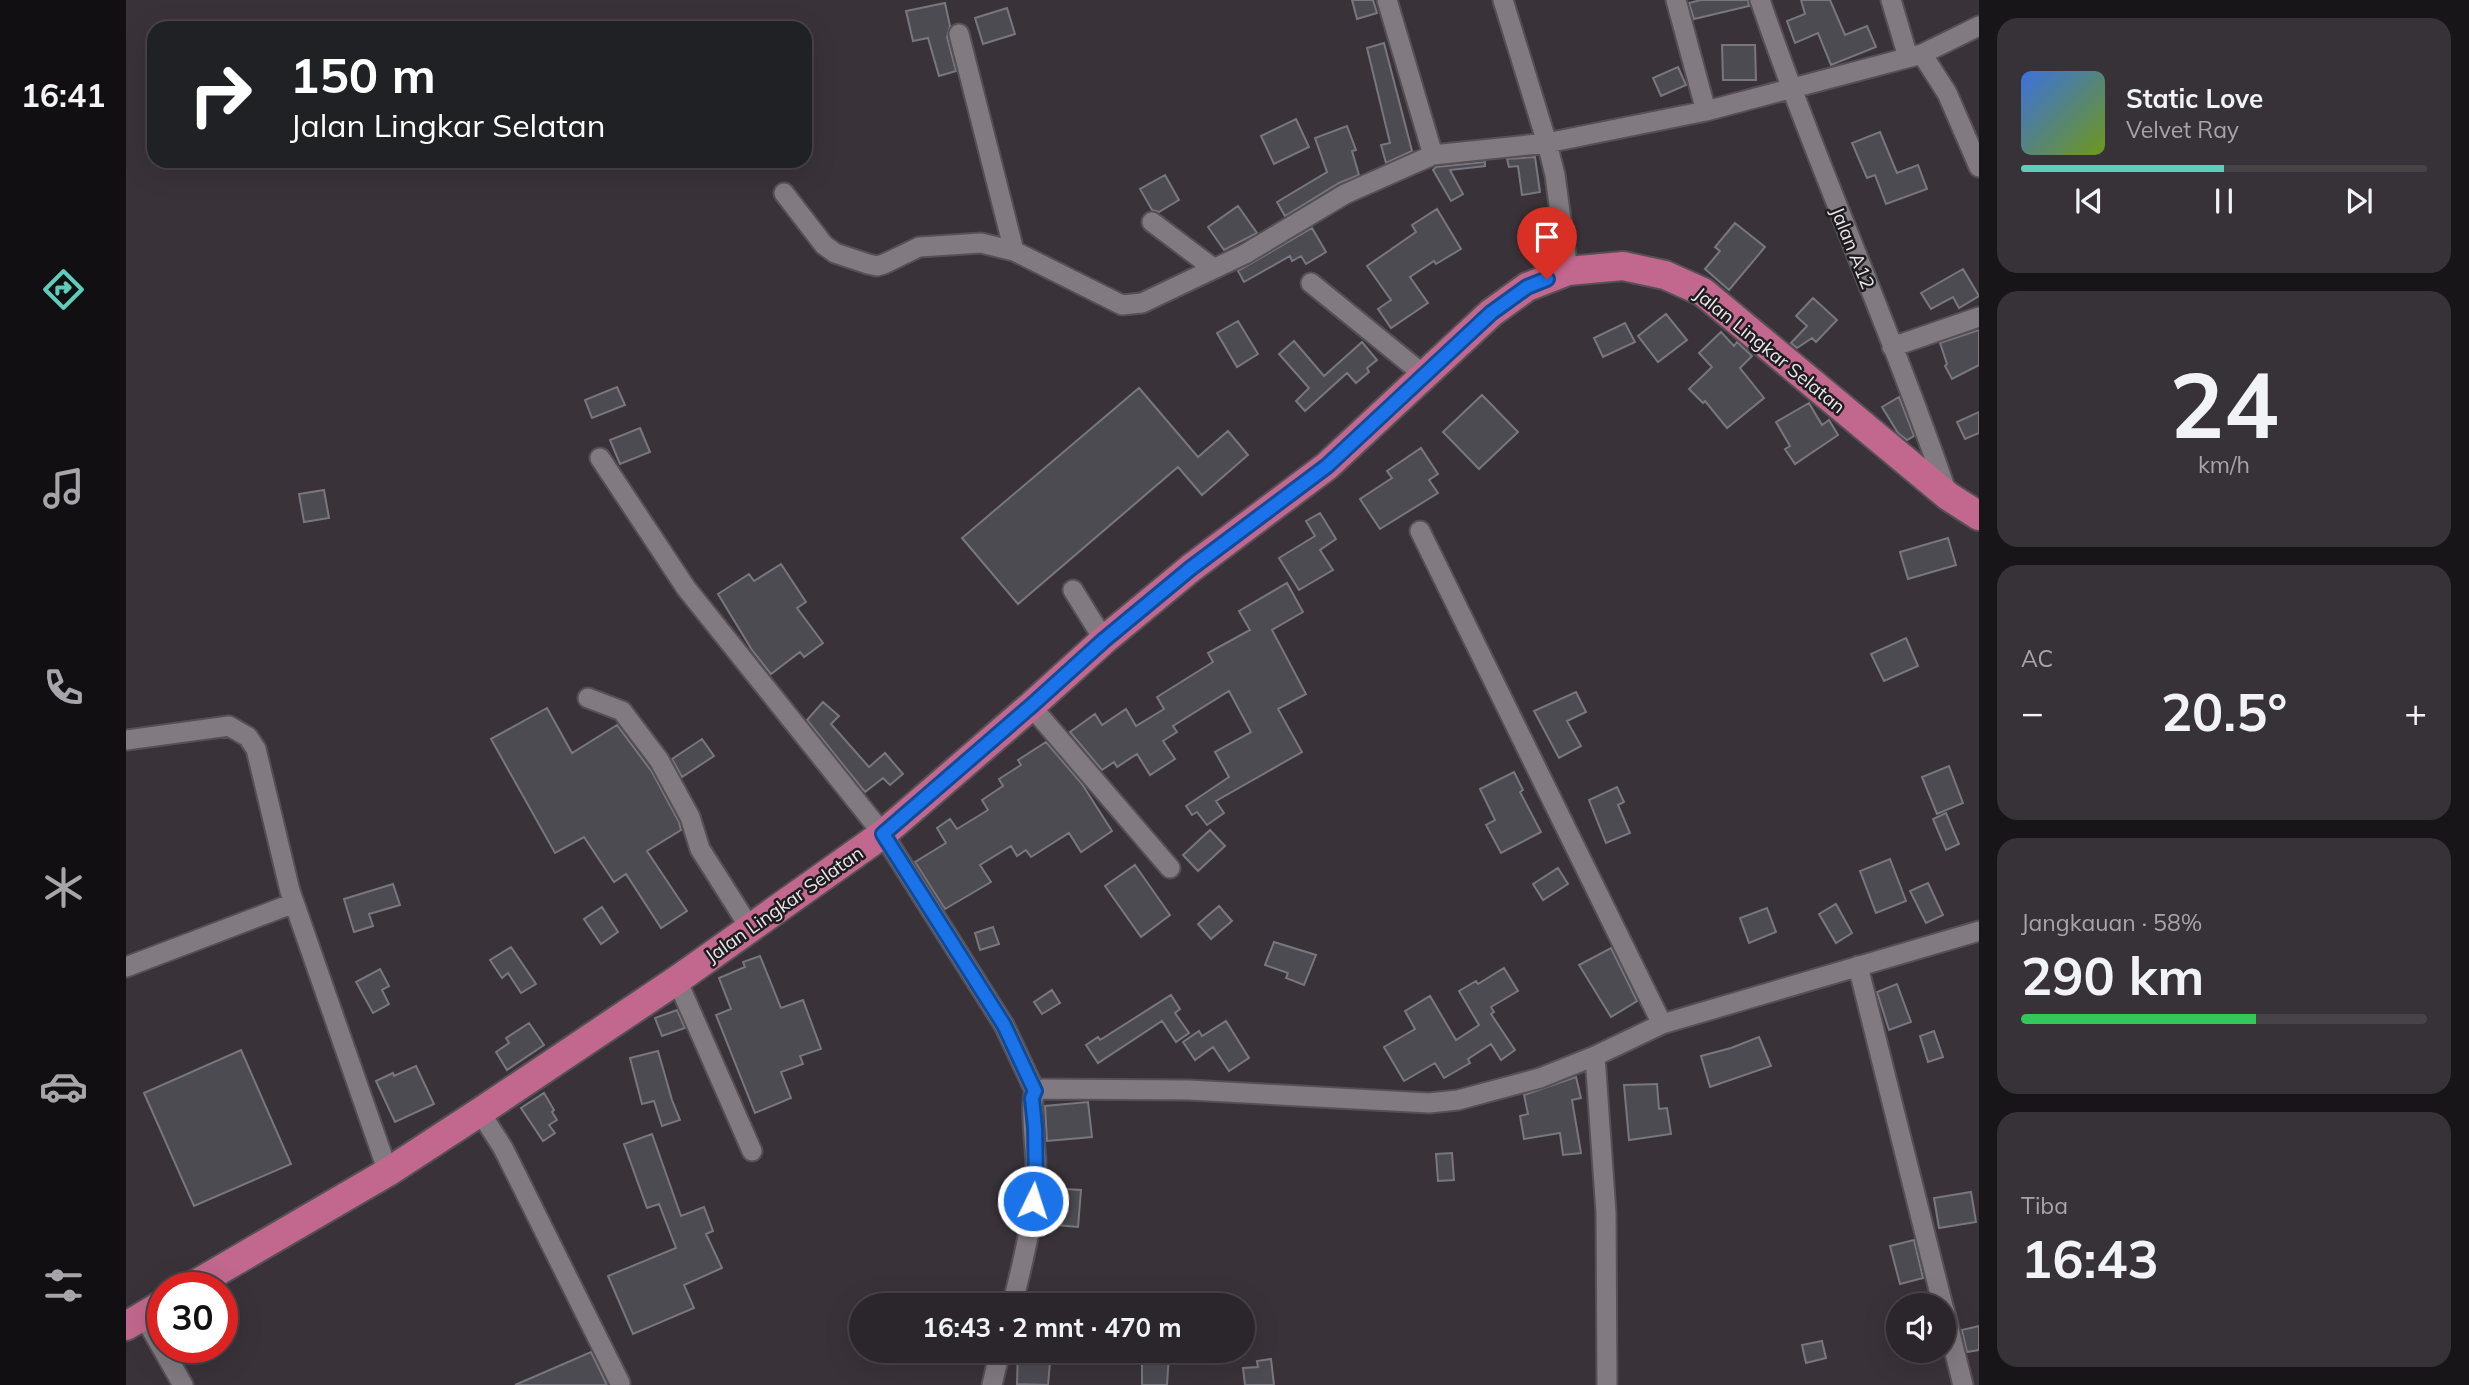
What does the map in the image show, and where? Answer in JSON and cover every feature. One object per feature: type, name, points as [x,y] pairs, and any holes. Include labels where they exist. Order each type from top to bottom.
[{"type":"highway","name":"Jalan Lingkar Selatan","points":[[216,1272],[388,1172],[480,1112],[677,980],[883,834],[1104,640],[1191,568],[1327,466],[1491,313],[1527,287],[1567,271],[1623,266],[1665,275],[1703,292],[1948,496],[1979,516]]},
{"type":"street","points":[[1387,0],[1433,155]]},
{"type":"street","points":[[1503,0],[1555,175],[1567,271]]},
{"type":"street","points":[[1676,0],[1706,111]]},
{"type":"street","name":"Jalan A12","points":[[1760,0],[1790,89],[1919,412],[1948,496]]},
{"type":"street","points":[[1891,0],[1915,55],[1947,93],[1979,167]]},
{"type":"street","points":[[784,192],[824,245],[835,253],[868,264],[884,264],[919,247],[981,243],[1014,251],[1122,305],[1142,303],[1255,248],[1345,194],[1433,155],[1547,143],[1706,111],[1915,55],[1979,26]]},
{"type":"street","points":[[959,34],[1014,251]]},
{"type":"street","points":[[1152,222],[1213,268]]},
{"type":"street","points":[[1311,283],[1424,375]]},
{"type":"street","points":[[1892,347],[1979,317]]},
{"type":"street","points":[[600,458],[686,588],[883,834],[1004,1025],[1035,1091],[1032,1098],[1036,1182],[1028,1239],[1015,1293]]},
{"type":"street","points":[[1420,531],[1662,1024]]},
{"type":"street","points":[[1073,590],[1104,640]]},
{"type":"street","points":[[588,698],[622,711],[659,760],[690,817],[700,849],[750,928]]},
{"type":"street","points":[[1031,706],[1170,868]]},
{"type":"street","points":[[126,740],[229,726],[248,737],[256,749],[294,903],[388,1172]]},
{"type":"street","points":[[126,967],[294,903]]},
{"type":"street","points":[[1035,1091],[1189,1090],[1429,1103],[1458,1100],[1540,1078],[1595,1056],[1662,1024],[1979,931]]},
{"type":"street","points":[[1858,966],[1940,1293]]},
{"type":"street","points":[[677,980],[752,1151]]},
{"type":"street","points":[[1595,1056],[1606,1213],[1607,1385]]},
{"type":"street","points":[[480,1112],[503,1148],[620,1383]]},
{"type":"street","points":[[144,1315],[183,1385]]},
{"type":"street","points":[[1956,1356],[1963,1385]]},
{"type":"street","points":[[992,1385],[997,1363]]},
{"type":"building","points":[[1352,0],[1373,0],[1377,13],[1357,19]]},
{"type":"building","points":[[1701,0],[1748,0],[1749,6],[1694,19],[1689,3]]},
{"type":"building","points":[[1801,0],[1830,0],[1845,35],[1867,26],[1876,47],[1831,65],[1818,33],[1795,43],[1787,21],[1805,14]]},
{"type":"building","points":[[945,3],[950,26],[947,37],[956,71],[939,76],[928,38],[913,41],[906,11]]},
{"type":"building","points":[[1007,8],[1015,34],[983,44],[975,18]]},
{"type":"building","points":[[1384,43],[1412,151],[1386,163],[1381,145],[1390,143],[1367,48]]},
{"type":"building","points":[[1722,45],[1755,45],[1756,80],[1723,80]]},
{"type":"building","points":[[1678,67],[1686,85],[1661,96],[1653,78]]},
{"type":"building","points":[[1296,119],[1309,147],[1274,164],[1261,136]]},
{"type":"building","points":[[1347,126],[1356,150],[1352,151],[1359,175],[1339,183],[1285,216],[1277,202],[1327,172],[1315,138]]},
{"type":"building","points":[[1880,132],[1897,173],[1918,165],[1927,189],[1886,204],[1875,175],[1867,178],[1852,143]]},
{"type":"building","points":[[1535,157],[1540,192],[1522,195],[1518,166],[1509,167],[1507,159]]},
{"type":"building","points":[[1485,162],[1485,166],[1450,170],[1463,194],[1451,201],[1433,170],[1436,167]]},
{"type":"building","points":[[1165,175],[1179,200],[1159,212],[1152,210],[1140,189]]},
{"type":"building","points":[[1238,206],[1257,233],[1224,250],[1208,227]]},
{"type":"building","points":[[1437,209],[1461,249],[1436,264],[1434,261],[1410,277],[1428,303],[1391,328],[1378,309],[1391,300],[1367,266],[1416,232],[1412,225]]},
{"type":"building","points":[[1735,223],[1765,247],[1729,290],[1705,269],[1720,251],[1715,247]]},
{"type":"building","points":[[1312,228],[1326,252],[1306,264],[1301,256],[1292,261],[1290,256],[1244,282],[1238,271]]},
{"type":"building","points":[[1963,269],[1979,296],[1959,308],[1953,297],[1931,309],[1921,293]]},
{"type":"building","points":[[1813,298],[1837,320],[1816,342],[1812,338],[1797,348],[1791,343],[1807,326],[1796,316]]},
{"type":"building","points":[[1666,314],[1687,340],[1658,362],[1638,336]]},
{"type":"building","points":[[1238,321],[1258,354],[1237,367],[1217,333]]},
{"type":"building","points":[[1625,323],[1635,342],[1603,357],[1594,338]]},
{"type":"building","points":[[1979,330],[1979,365],[1952,379],[1945,366],[1947,364],[1940,343]]},
{"type":"building","points":[[1721,332],[1734,346],[1737,342],[1752,356],[1740,368],[1764,398],[1727,428],[1705,401],[1703,403],[1689,389],[1712,367],[1699,353]]},
{"type":"building","points":[[1294,341],[1324,376],[1362,342],[1377,360],[1367,368],[1369,372],[1356,383],[1347,373],[1305,411],[1296,401],[1309,388],[1279,354]]},
{"type":"building","points":[[617,387],[625,405],[592,418],[585,400]]},
{"type":"building","points":[[1139,388],[1198,457],[1228,431],[1248,455],[1202,495],[1178,467],[1018,604],[962,538]]},
{"type":"building","points":[[1482,395],[1518,432],[1479,469],[1443,432]]},
{"type":"building","points":[[1899,397],[1914,436],[1907,440],[1898,433],[1882,407]]},
{"type":"building","points":[[1809,403],[1822,425],[1829,420],[1838,435],[1795,464],[1785,449],[1790,446],[1776,422]]},
{"type":"building","points":[[1979,412],[1979,433],[1965,439],[1957,422]]},
{"type":"building","points":[[640,428],[650,452],[620,464],[610,440]]},
{"type":"building","points":[[1421,448],[1438,474],[1429,480],[1438,493],[1380,529],[1360,499],[1392,478],[1387,471]]},
{"type":"building","points":[[324,490],[329,518],[304,522],[299,494]]},
{"type":"building","points":[[1320,513],[1336,539],[1320,550],[1333,570],[1299,590],[1279,558],[1315,536],[1306,521]]},
{"type":"building","points":[[1948,538],[1956,565],[1908,579],[1900,552]]},
{"type":"building","points":[[781,564],[806,602],[797,608],[823,643],[804,657],[800,652],[771,674],[752,650],[718,594],[749,574],[754,581]]},
{"type":"building","points":[[1287,583],[1303,612],[1272,630],[1306,694],[1278,709],[1302,752],[1216,801],[1224,813],[1207,825],[1197,812],[1192,815],[1186,806],[1229,777],[1215,752],[1251,732],[1229,691],[1173,726],[1177,732],[1163,741],[1175,759],[1150,775],[1137,754],[1117,767],[1114,762],[1102,770],[1070,732],[1095,714],[1102,725],[1126,709],[1136,726],[1164,709],[1157,697],[1213,662],[1208,653],[1250,630],[1239,611]]},
{"type":"building","points":[[1906,638],[1918,666],[1884,681],[1871,654]]},
{"type":"building","points":[[1576,692],[1586,712],[1567,721],[1581,746],[1559,758],[1534,711]]},
{"type":"building","points":[[823,702],[839,716],[831,724],[869,767],[885,753],[903,774],[890,785],[883,778],[865,792],[807,720]]},
{"type":"building","points":[[547,708],[572,753],[617,725],[652,772],[679,822],[681,830],[647,851],[687,911],[661,928],[626,874],[614,882],[584,837],[555,853],[491,739]]},
{"type":"building","points":[[702,739],[714,756],[682,777],[672,759]]},
{"type":"building","points":[[1046,742],[1082,784],[1112,831],[1081,852],[1069,833],[1031,857],[1026,850],[1017,856],[1011,846],[980,865],[991,882],[945,909],[915,862],[946,843],[937,828],[950,819],[957,829],[988,810],[982,800],[1003,786],[999,779],[1021,765],[1018,760]]},
{"type":"building","points":[[1949,766],[1963,803],[1937,814],[1922,777]]},
{"type":"building","points":[[1514,772],[1523,790],[1520,792],[1541,832],[1501,853],[1486,825],[1495,820],[1480,789]]},
{"type":"building","points":[[1617,787],[1624,802],[1618,805],[1630,833],[1606,843],[1589,800]]},
{"type":"building","points":[[1946,813],[1959,844],[1946,850],[1933,819]]},
{"type":"building","points":[[1210,830],[1225,846],[1198,871],[1183,855]]},
{"type":"building","points":[[1890,859],[1906,901],[1876,913],[1860,871]]},
{"type":"building","points":[[1135,865],[1170,915],[1141,937],[1105,886]]},
{"type":"building","points":[[1558,868],[1568,884],[1543,900],[1533,884]]},
{"type":"building","points":[[1928,883],[1943,915],[1926,923],[1910,891]]},
{"type":"building","points":[[393,884],[400,905],[369,914],[373,926],[354,932],[344,899]]},
{"type":"building","points":[[1836,904],[1852,933],[1836,943],[1819,914]]},
{"type":"building","points":[[1219,906],[1232,921],[1211,939],[1198,924]]},
{"type":"building","points":[[602,907],[618,932],[601,944],[584,919]]},
{"type":"building","points":[[1767,908],[1776,932],[1749,943],[1740,918]]},
{"type":"building","points":[[993,927],[999,944],[980,950],[975,933]]},
{"type":"building","points":[[1274,942],[1316,955],[1304,985],[1286,978],[1288,973],[1265,965]]},
{"type":"building","points":[[511,947],[536,984],[521,993],[508,973],[502,978],[490,960]]},
{"type":"building","points":[[1611,948],[1637,1001],[1611,1017],[1579,965]]},
{"type":"building","points":[[760,956],[781,1008],[803,1000],[821,1049],[800,1056],[803,1064],[781,1072],[791,1098],[755,1113],[716,1015],[731,1009],[719,978],[745,967],[743,962]]},
{"type":"building","points":[[1504,968],[1518,991],[1491,1007],[1494,1012],[1491,1014],[1515,1050],[1501,1060],[1491,1044],[1468,1059],[1470,1063],[1444,1078],[1435,1063],[1404,1081],[1384,1047],[1415,1029],[1405,1011],[1430,996],[1456,1040],[1479,1025],[1459,991],[1476,981],[1478,984]]},
{"type":"building","points":[[380,969],[389,986],[382,990],[389,1004],[373,1013],[356,982]]},
{"type":"building","points":[[1897,984],[1911,1022],[1889,1030],[1877,992]]},
{"type":"building","points":[[1052,990],[1060,1003],[1042,1014],[1034,1002]]},
{"type":"building","points":[[1171,995],[1180,1009],[1175,1013],[1189,1033],[1176,1042],[1162,1021],[1098,1063],[1086,1045],[1098,1037],[1100,1040]]},
{"type":"building","points":[[677,1010],[685,1028],[662,1036],[655,1018]]},
{"type":"building","points":[[1226,1021],[1249,1058],[1229,1071],[1213,1047],[1195,1060],[1183,1042],[1199,1031],[1202,1036]]},
{"type":"building","points":[[529,1023],[544,1045],[507,1070],[496,1052],[509,1043],[506,1038]]},
{"type":"building","points":[[1934,1031],[1943,1057],[1928,1062],[1920,1036]]},
{"type":"building","points":[[1759,1037],[1771,1066],[1710,1087],[1701,1056]]},
{"type":"building","points":[[241,1050],[291,1164],[194,1206],[144,1093]]},
{"type":"building","points":[[658,1051],[680,1120],[662,1126],[654,1101],[642,1104],[630,1058]]},
{"type":"building","points":[[416,1066],[434,1104],[395,1122],[376,1081]]},
{"type":"building","points":[[1576,1077],[1581,1098],[1572,1100],[1581,1153],[1563,1155],[1560,1133],[1524,1139],[1520,1116],[1528,1114],[1524,1095]]},
{"type":"building","points":[[1657,1084],[1659,1109],[1667,1108],[1671,1134],[1629,1140],[1624,1085]]},
{"type":"building","points":[[544,1093],[557,1120],[549,1125],[555,1133],[543,1141],[521,1108]]},
{"type":"building","points":[[1088,1102],[1092,1137],[1047,1141],[1045,1106]]},
{"type":"building","points":[[652,1134],[681,1216],[704,1207],[713,1231],[706,1234],[722,1268],[684,1285],[694,1308],[633,1334],[608,1276],[676,1248],[659,1204],[647,1208],[624,1144]]},
{"type":"building","points":[[1452,1153],[1454,1180],[1438,1181],[1436,1154]]},
{"type":"building","points":[[1048,1188],[1081,1190],[1078,1227],[1045,1224]]},
{"type":"building","points":[[1971,1192],[1976,1222],[1939,1228],[1934,1198]]},
{"type":"building","points":[[1914,1240],[1923,1278],[1900,1284],[1890,1246]]},
{"type":"building","points":[[1979,1326],[1979,1350],[1967,1352],[1962,1330]]},
{"type":"building","points":[[1822,1341],[1826,1358],[1806,1363],[1802,1345]]},
{"type":"building","points":[[591,1352],[607,1385],[515,1385]]},
{"type":"building","points":[[1271,1359],[1274,1385],[1245,1385],[1243,1368],[1258,1367],[1257,1361]]},
{"type":"building","points":[[1018,1363],[1050,1363],[1048,1385],[1017,1384]]},
{"type":"building","points":[[1142,1363],[1168,1363],[1167,1385],[1142,1385]]},
{"type":"route","points":[[1033,1201],[1036,1182],[1032,1098],[1035,1091],[1004,1025],[883,834],[1104,640],[1191,568],[1327,466],[1491,313],[1527,287],[1547,279]]}]
